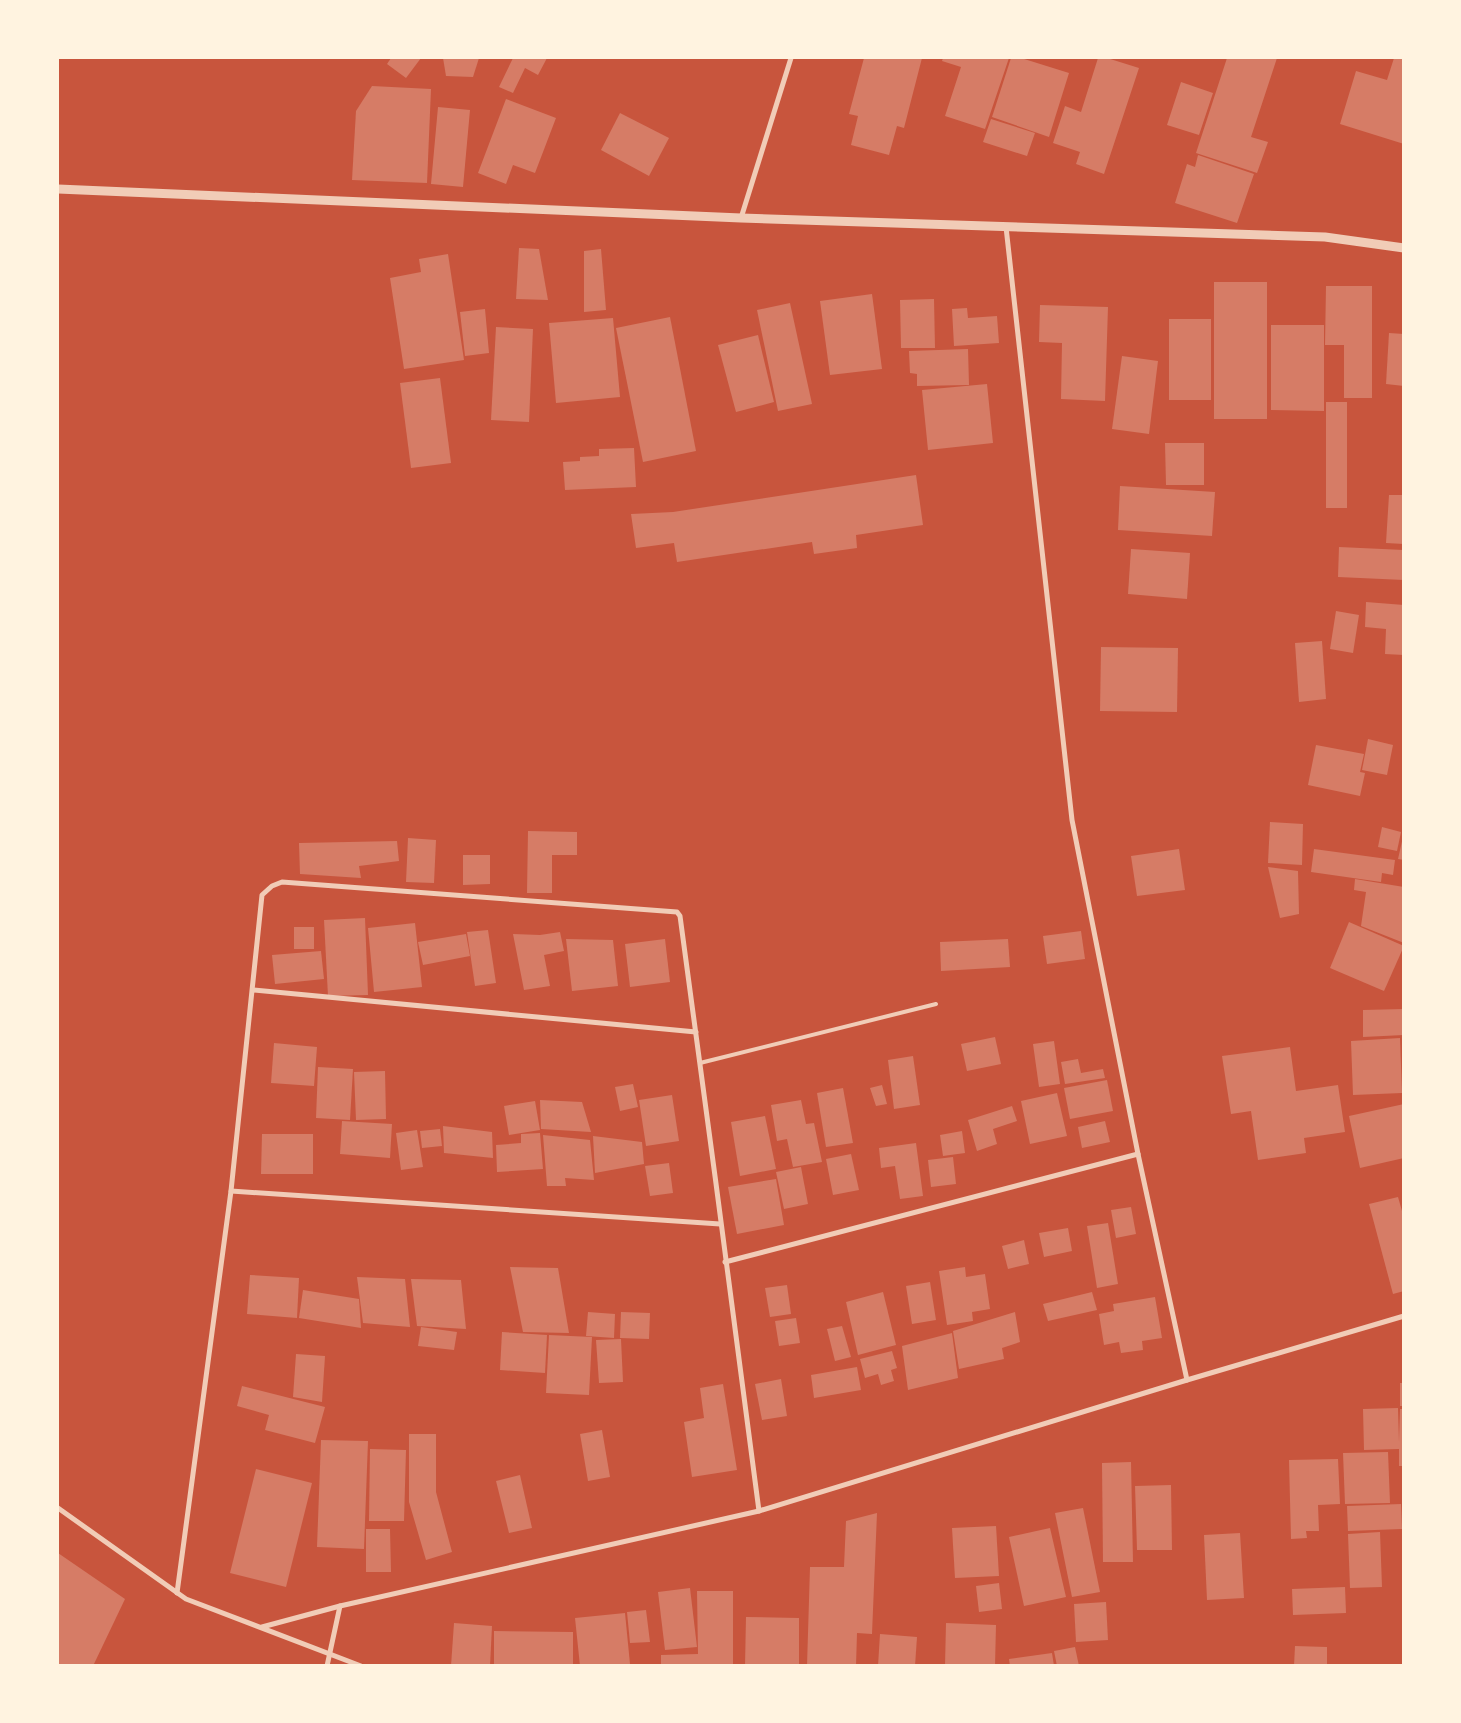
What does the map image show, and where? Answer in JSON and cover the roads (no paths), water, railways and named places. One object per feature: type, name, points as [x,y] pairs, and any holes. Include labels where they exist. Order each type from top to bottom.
[{"type":"street","points":[[741,218],[791,58]]},
{"type":"street","points":[[58,188],[741,218],[1325,237],[1404,248]]},
{"type":"street","points":[[1006,227],[1072,820],[1138,1154],[1187,1380]]},
{"type":"street","points":[[177,1593],[231,1191],[262,896],[272,886],[282,882],[677,912],[680,916],[696,1032],[758,1511]]},
{"type":"street","points":[[253,990],[696,1032]]},
{"type":"street","points":[[725,1262],[1138,1154]]},
{"type":"street","points":[[231,1191],[720,1224]]},
{"type":"street","points":[[262,1628],[340,1606],[758,1511],[1404,1316]]},
{"type":"street","points":[[58,1508],[186,1599],[361,1666]]},
{"type":"street","points":[[326,1666],[340,1606]]},
{"type":"lane","points":[[700,1063],[936,1004]]}]
